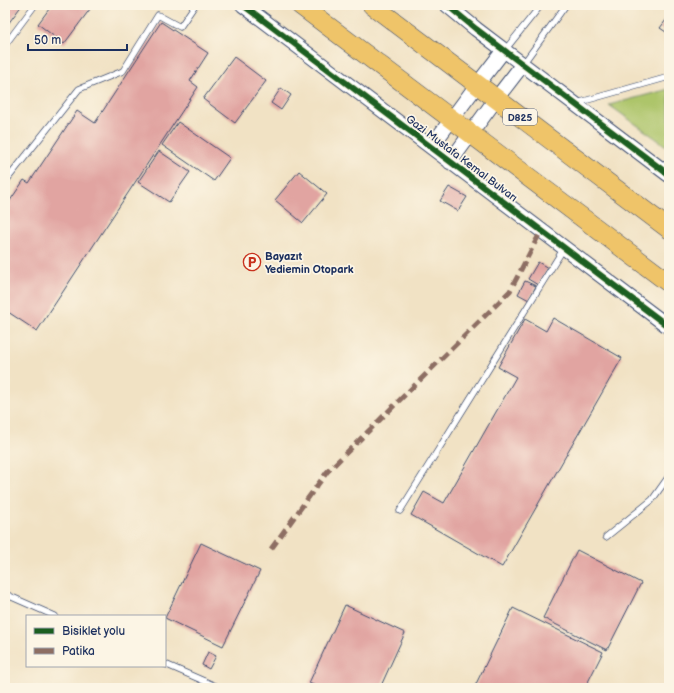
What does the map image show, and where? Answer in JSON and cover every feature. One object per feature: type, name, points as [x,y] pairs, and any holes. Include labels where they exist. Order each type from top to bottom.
[{"type":"highway","points":[[300,5],[669,283]]},
{"type":"highway","name":"D825","points":[[372,5],[669,229]]},
{"type":"street","name":"Gazi Mustafa Kemal Bulvarı","points":[[243,5],[669,327]]},
{"type":"street","points":[[447,5],[504,50],[669,174]]},
{"type":"street","points":[[431,147],[504,50]]},
{"type":"street","points":[[450,162],[523,64]]},
{"type":"lane","points":[[5,45],[35,5]]},
{"type":"lane","points":[[5,182],[79,89],[123,71],[158,15],[180,27],[195,5]]},
{"type":"lane","points":[[504,50],[540,5]]},
{"type":"lane","points":[[523,64],[566,5]]},
{"type":"lane","points":[[575,104],[669,77]]},
{"type":"lane","points":[[400,511],[564,248]]},
{"type":"lane","points":[[606,537],[652,500],[669,476]]},
{"type":"lane","points":[[5,594],[53,615]]},
{"type":"lane","points":[[166,664],[220,688]]},
{"type":"green space","points":[[669,89],[669,148],[609,105]]},
{"type":"building","points":[[5,5],[22,5],[5,28]]},
{"type":"building","points":[[52,5],[93,5],[64,44],[38,24]]},
{"type":"building","points":[[669,16],[669,34],[660,28]]},
{"type":"building","points":[[161,22],[208,53],[190,81],[198,87],[37,331],[5,310],[5,208],[24,180],[29,183],[77,111],[95,123]]},
{"type":"building","points":[[234,57],[266,81],[235,123],[203,99]]},
{"type":"building","points":[[281,88],[291,95],[281,110],[271,103]]},
{"type":"building","points":[[178,122],[230,158],[214,181],[162,145]]},
{"type":"building","points":[[159,151],[190,172],[169,202],[138,182]]},
{"type":"building","points":[[299,171],[327,194],[303,223],[275,200]]},
{"type":"building","points":[[449,187],[467,197],[458,211],[440,201]]},
{"type":"building","points":[[538,262],[548,268],[538,285],[528,279]]},
{"type":"building","points":[[525,281],[536,286],[529,300],[518,294]]},
{"type":"building","points":[[553,318],[622,358],[502,567],[411,515],[424,492],[444,503],[516,377],[498,367],[525,319],[546,331]]},
{"type":"building","points":[[201,543],[260,571],[223,646],[166,618]]},
{"type":"building","points":[[577,550],[641,583],[607,650],[543,618]]},
{"type":"building","points":[[345,605],[405,633],[380,688],[320,688],[309,683]]},
{"type":"building","points":[[513,608],[603,652],[585,688],[474,688]]},
{"type":"building","points":[[208,652],[216,656],[209,669],[202,665]]},
{"type":"marked path","points":[[271,549],[327,472],[510,291],[541,231]]},
{"type":"cycle path","points":[[243,5],[669,327]]},
{"type":"cycle path","points":[[447,5],[476,29],[669,175]]},
{"type":"place","name":"Bayazıt Yediemin Otopark","points":[[252,262]]}]
